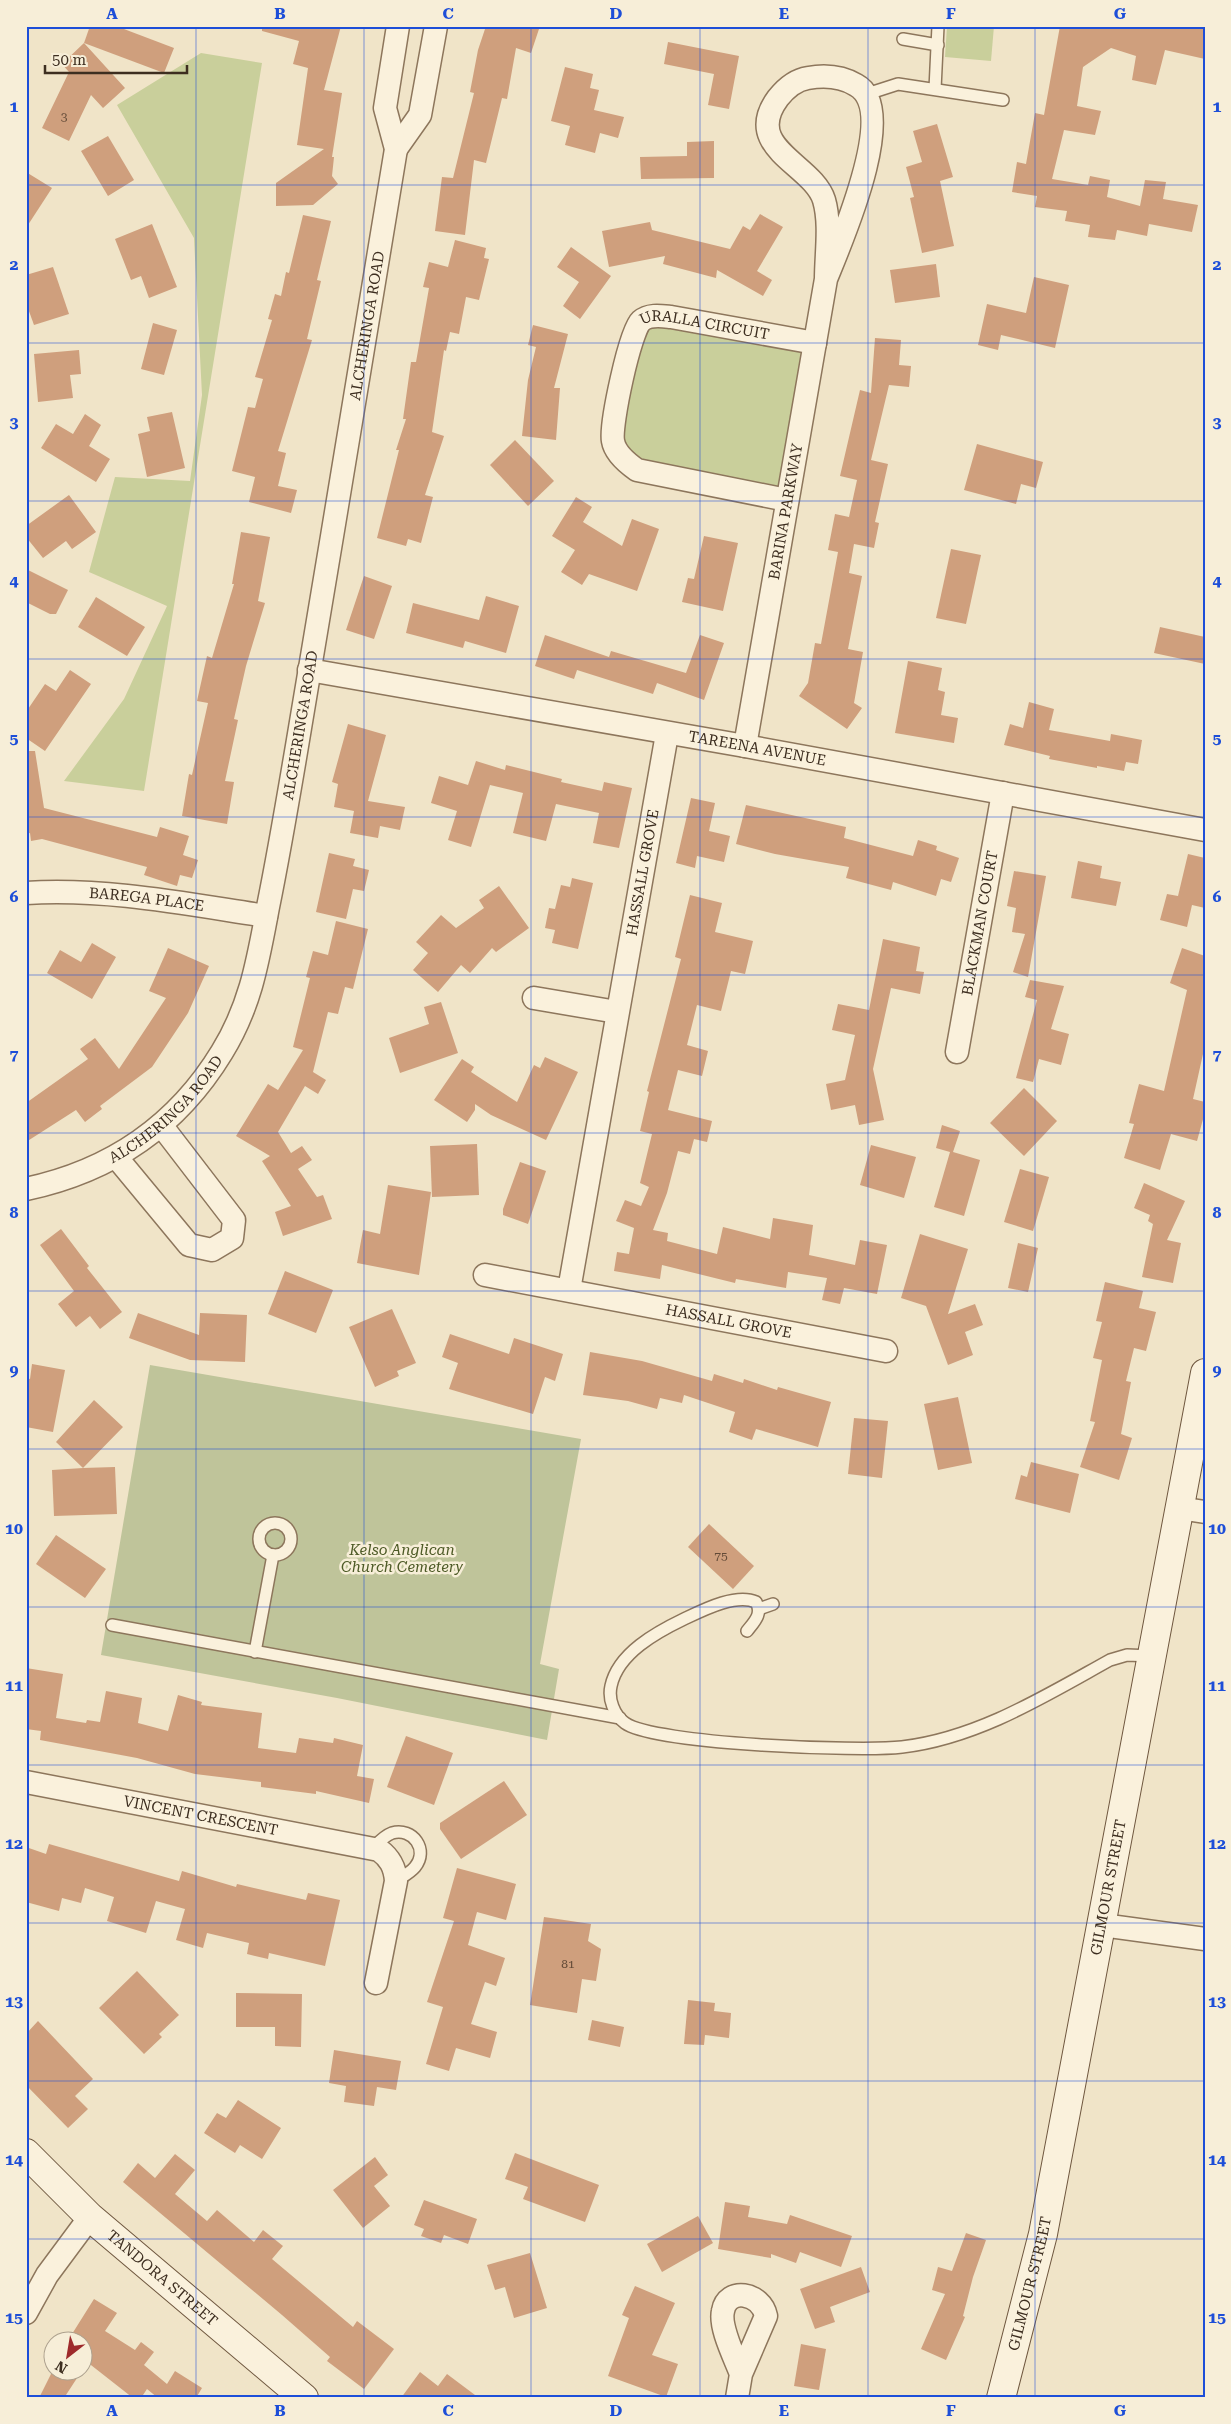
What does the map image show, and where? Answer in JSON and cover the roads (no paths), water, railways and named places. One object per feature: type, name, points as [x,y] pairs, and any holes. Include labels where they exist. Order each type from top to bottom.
[{"type":"main road","name":"GILMOUR STREET","points":[[1001,2398],[1043,2234],[1152,1656],[1192,1510],[1205,1373]]},
{"type":"main road","name":"TANDORA STREET","points":[[26,2153],[90,2217],[304,2398]]},
{"type":"street","name":"ALCHERINGA ROAD","points":[[26,1189],[46,1185],[117,1158],[161,1125],[187,1100],[223,1050],[249,997],[266,916],[336,520],[396,149],[385,108],[398,26]]},
{"type":"street","name":"ALCHERINGA ROAD","points":[[396,149],[420,115],[436,26]]},
{"type":"street","name":"BARINA PARKWAY","points":[[745,746],[826,279],[826,214],[824,200],[809,176],[777,150],[771,139],[769,128],[770,115],[775,103],[792,83],[805,79],[831,76],[845,79],[858,85],[867,94],[872,106],[872,120],[862,183],[826,279]]},
{"type":"street","name":"URALLA CIRCUIT","points":[[788,500],[637,470],[628,464],[615,447],[613,428],[629,344],[639,323],[645,318],[670,317],[815,343]]},
{"type":"street","name":"TAREENA AVENUE","points":[[309,670],[667,734],[745,746],[1205,830]]},
{"type":"street","name":"HASSALL GROVE","points":[[569,1290],[667,734]]},
{"type":"street","name":"BLACKMAN COURT","points":[[957,1052],[1003,793]]},
{"type":"street","name":"BAREGA PLACE","points":[[26,893],[66,891],[138,896],[266,916]]},
{"type":"street","points":[[534,998],[617,1012]]},
{"type":"street","points":[[117,1158],[189,1245],[212,1250],[232,1238],[234,1220],[161,1125]]},
{"type":"street","name":"HASSALL GROVE","points":[[485,1275],[886,1351]]},
{"type":"street","name":"VINCENT CRESCENT","points":[[26,1782],[374,1848],[390,1860],[394,1866],[396,1880]]},
{"type":"street","points":[[376,1983],[396,1880]]},
{"type":"street","points":[[1102,1926],[1205,1939]]},
{"type":"street","points":[[26,2313],[47,2275],[90,2217]]},
{"type":"street","points":[[737,2398],[741,2374]]},
{"type":"lane","points":[[935,89],[938,26]]},
{"type":"lane","points":[[903,39],[938,46]]},
{"type":"lane","points":[[867,94],[898,84],[1003,100]]},
{"type":"lane","points":[[255,1652],[273,1555]]},
{"type":"lane","points":[[620,1718],[611,1699],[612,1680],[623,1662],[642,1644],[687,1617],[738,1599],[756,1602],[759,1609],[757,1618],[747,1632]]},
{"type":"lane","points":[[759,1609],[773,1604]]},
{"type":"lane","points":[[112,1624],[255,1652],[620,1718],[633,1727],[686,1737],[797,1746],[902,1747],[927,1743],[993,1722],[1110,1660],[1126,1656],[1152,1656]]},
{"type":"lane","points":[[374,1848],[383,1838],[396,1832],[407,1834],[417,1841],[421,1849],[418,1863],[412,1870],[396,1880]]},
{"type":"park label","name":"Kelso Anglican Church Cemetery","points":[[402,1558]]}]
